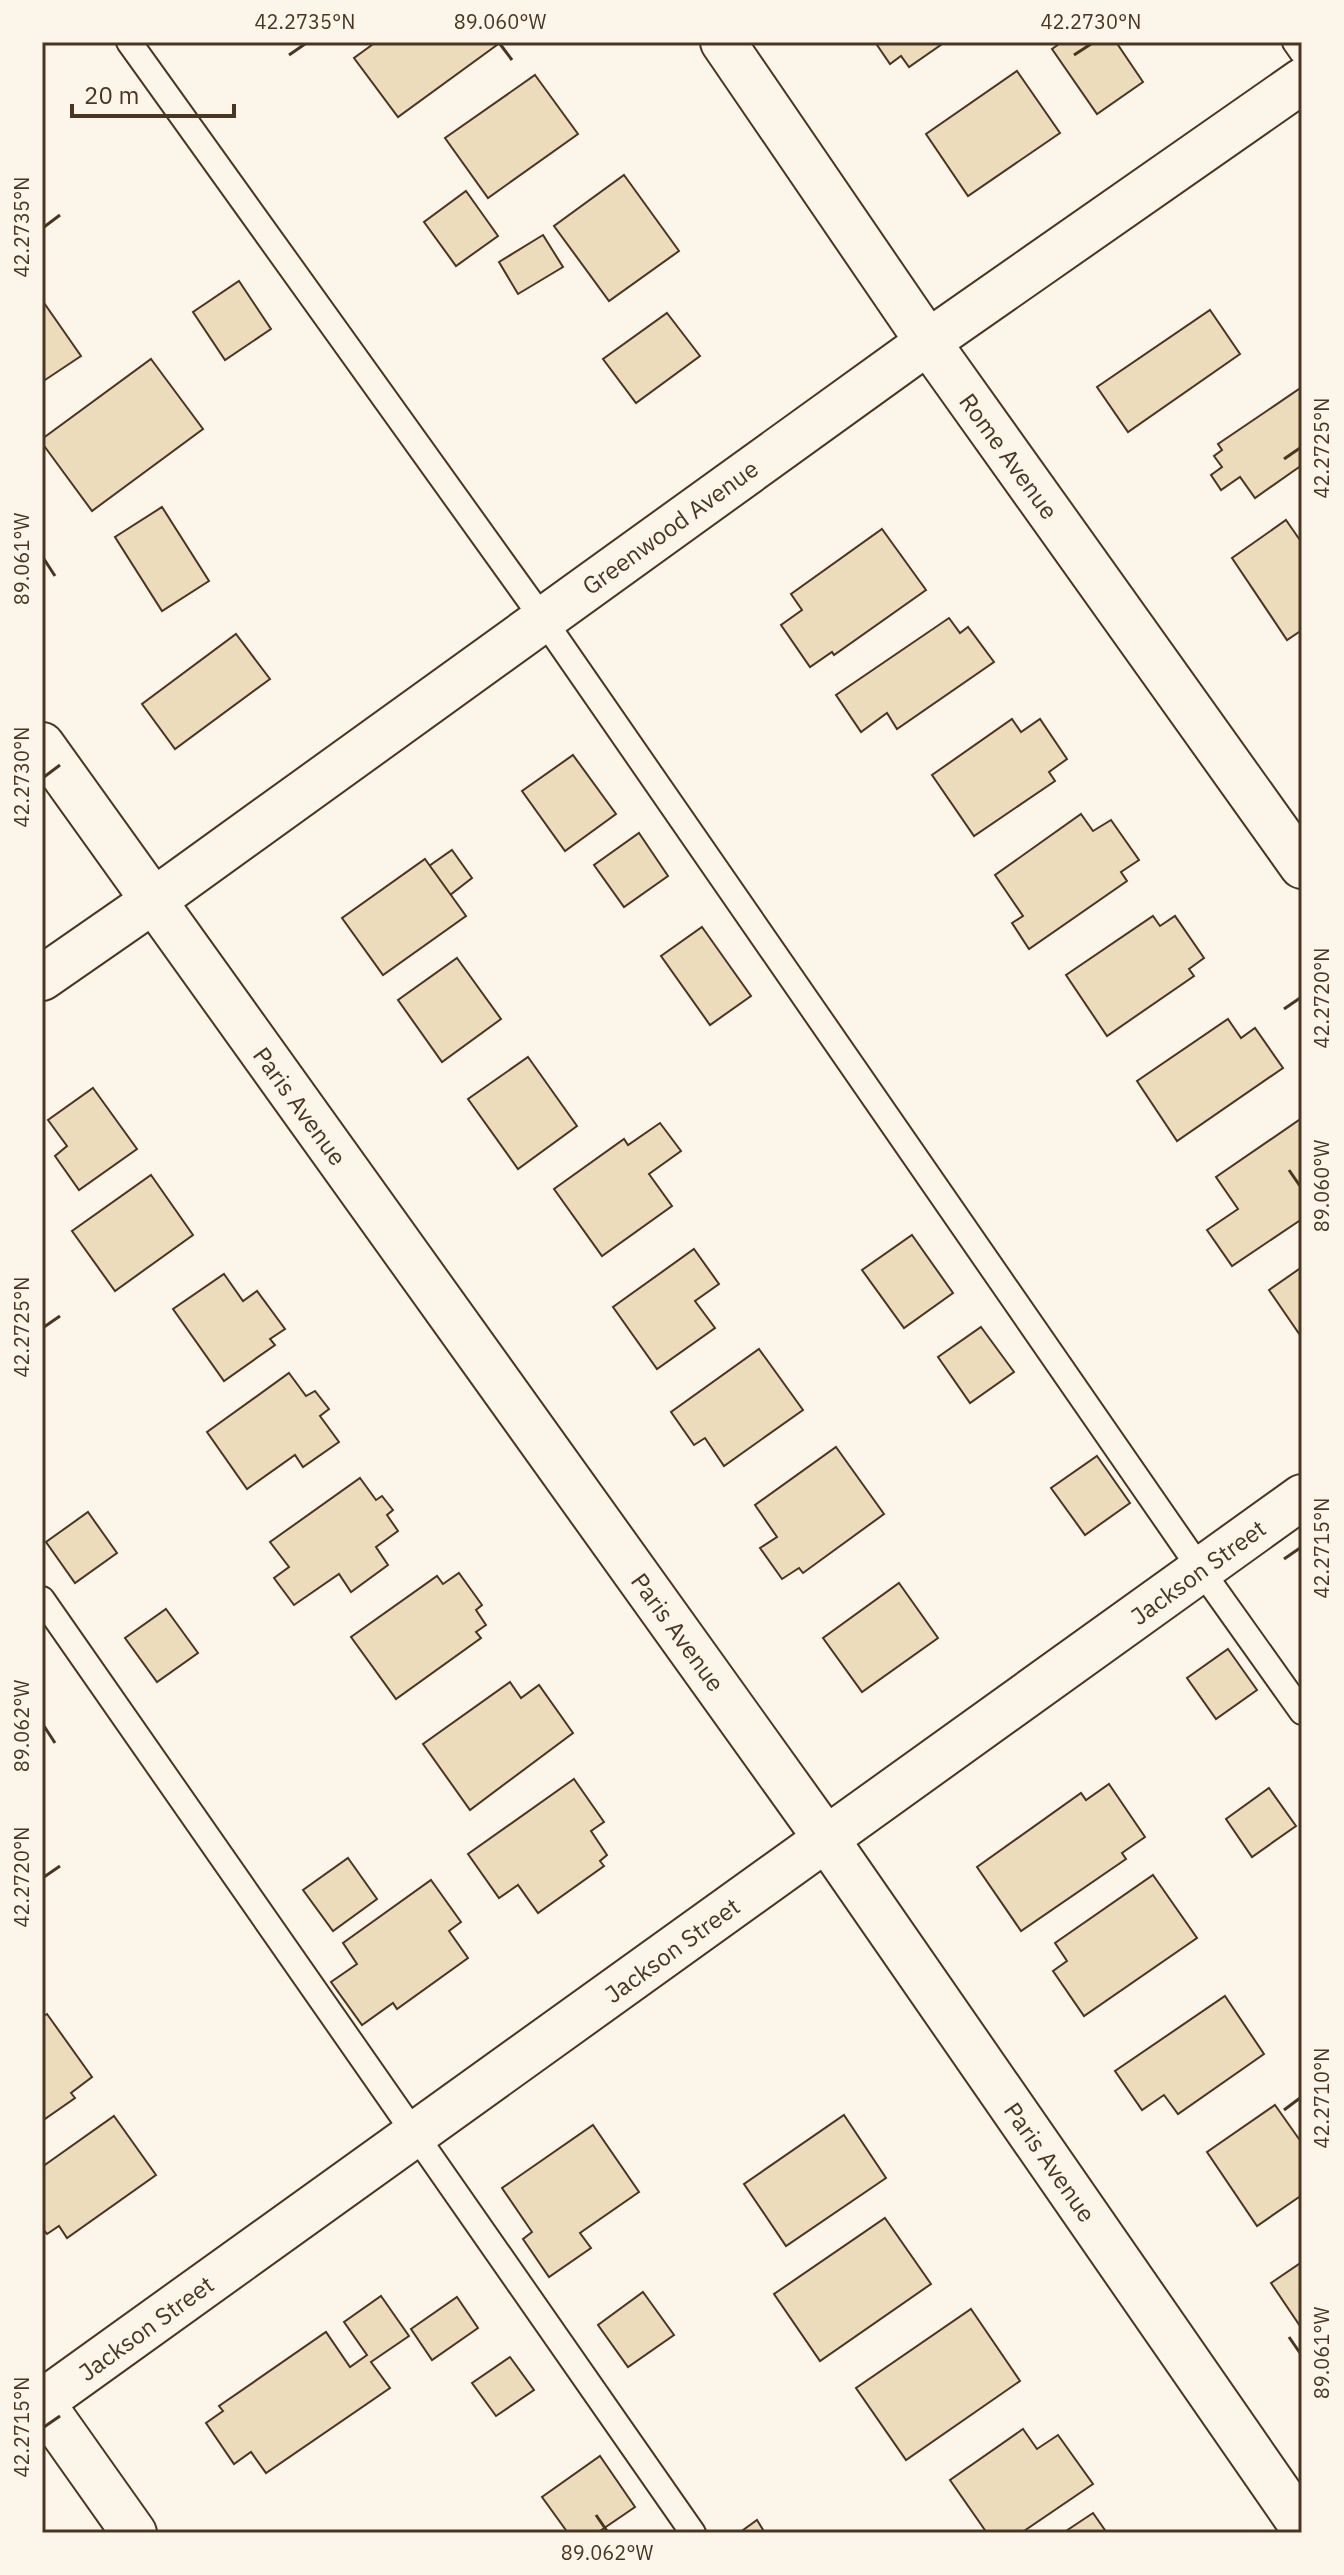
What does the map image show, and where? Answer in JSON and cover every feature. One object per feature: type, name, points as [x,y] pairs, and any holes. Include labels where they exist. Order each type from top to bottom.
[{"type":"street","name":"Rome Avenue","points":[[723,42],[928,342],[1302,866]]},
{"type":"street","name":"Greenwood Avenue","points":[[42,978],[928,342],[1302,81]]},
{"type":"street","name":"Paris Avenue","points":[[42,745],[827,1840],[1302,2526]]},
{"type":"street","name":"Jackson Street","points":[[42,2403],[1302,1497]]},
{"type":"street","points":[[42,2403],[134,2533]]},
{"type":"lane","points":[[129,42],[543,619],[1302,1712]]},
{"type":"lane","points":[[1295,42],[1302,52]]},
{"type":"lane","points":[[42,1599],[693,2533]]},
{"type":"building","points":[[376,42],[501,42],[398,117],[354,58]]},
{"type":"building","points":[[875,42],[945,42],[909,67],[901,56],[890,64]]},
{"type":"building","points":[[1062,42],[1116,42],[1143,82],[1097,114],[1052,49]]},
{"type":"building","points":[[1017,71],[1060,133],[968,196],[926,134]]},
{"type":"building","points":[[535,75],[578,134],[488,198],[445,138]]},
{"type":"building","points":[[624,175],[679,251],[609,301],[554,226]]},
{"type":"building","points":[[466,191],[498,236],[456,266],[424,222]]},
{"type":"building","points":[[543,235],[563,267],[518,294],[499,262]]},
{"type":"building","points":[[239,281],[271,329],[225,360],[193,312]]},
{"type":"building","points":[[42,300],[81,356],[42,382]]},
{"type":"building","points":[[1210,310],[1240,354],[1128,432],[1097,387]]},
{"type":"building","points":[[667,313],[700,356],[636,403],[603,359]]},
{"type":"building","points":[[151,359],[203,429],[92,511],[42,439]]},
{"type":"building","points":[[1302,387],[1302,465],[1255,498],[1240,477],[1221,490],[1211,475],[1222,467],[1214,456],[1222,450],[1218,444]]},
{"type":"building","points":[[162,507],[209,581],[162,611],[115,537]]},
{"type":"building","points":[[1286,520],[1302,543],[1302,630],[1287,640],[1232,558]]},
{"type":"building","points":[[882,529],[926,590],[834,655],[832,652],[810,667],[781,625],[802,610],[791,594]]},
{"type":"building","points":[[949,618],[960,633],[968,627],[994,662],[897,729],[887,713],[861,732],[836,695]]},
{"type":"building","points":[[236,634],[270,679],[175,749],[142,704]]},
{"type":"building","points":[[1012,719],[1021,732],[1040,719],[1067,759],[1049,772],[1055,781],[974,836],[932,775]]},
{"type":"building","points":[[573,755],[616,814],[565,851],[522,791]]},
{"type":"building","points":[[1081,814],[1093,831],[1111,820],[1139,860],[1121,872],[1127,881],[1029,949],[1012,923],[1023,916],[995,875]]},
{"type":"building","points":[[639,833],[668,876],[624,907],[594,865]]},
{"type":"building","points":[[452,850],[472,878],[450,895],[429,866]]},
{"type":"building","points":[[425,859],[466,916],[383,975],[342,918]]},
{"type":"building","points":[[1153,916],[1160,926],[1175,916],[1204,958],[1189,969],[1194,976],[1107,1036],[1066,975]]},
{"type":"building","points":[[702,927],[751,996],[710,1025],[661,956]]},
{"type":"building","points":[[457,958],[501,1019],[442,1062],[398,1000]]},
{"type":"building","points":[[1228,1019],[1241,1038],[1255,1028],[1283,1068],[1177,1141],[1137,1081]]},
{"type":"building","points":[[528,1057],[577,1126],[518,1169],[468,1099]]},
{"type":"building","points":[[93,1088],[137,1149],[79,1190],[55,1156],[67,1146],[48,1120]]},
{"type":"building","points":[[1302,1118],[1302,1219],[1232,1266],[1207,1230],[1238,1209],[1216,1177]]},
{"type":"building","points":[[660,1123],[681,1151],[649,1174],[672,1206],[602,1256],[554,1189],[624,1139],[628,1145]]},
{"type":"building","points":[[151,1175],[193,1235],[115,1291],[72,1231]]},
{"type":"building","points":[[912,1235],[953,1293],[904,1328],[862,1270]]},
{"type":"building","points":[[694,1249],[719,1284],[695,1301],[715,1328],[657,1369],[613,1307]]},
{"type":"building","points":[[1302,1267],[1302,1338],[1269,1290]]},
{"type":"building","points":[[224,1274],[243,1301],[257,1291],[285,1329],[270,1339],[275,1345],[224,1381],[173,1309]]},
{"type":"building","points":[[981,1327],[1014,1372],[970,1403],[938,1357]]},
{"type":"building","points":[[759,1349],[803,1410],[724,1466],[705,1438],[694,1445],[671,1412]]},
{"type":"building","points":[[289,1373],[306,1396],[315,1391],[329,1409],[320,1416],[339,1442],[303,1467],[295,1455],[247,1489],[207,1432]]},
{"type":"building","points":[[836,1447],[884,1514],[803,1573],[799,1568],[782,1579],[760,1548],[777,1537],[755,1505]]},
{"type":"building","points":[[1097,1456],[1130,1503],[1085,1535],[1051,1488]]},
{"type":"building","points":[[360,1478],[376,1500],[382,1496],[393,1510],[387,1515],[398,1531],[376,1547],[388,1565],[351,1592],[339,1574],[294,1605],[274,1578],[289,1567],[270,1542]]},
{"type":"building","points":[[88,1512],[117,1553],[75,1583],[46,1542]]},
{"type":"building","points":[[459,1573],[482,1605],[476,1610],[486,1625],[476,1632],[481,1638],[396,1699],[351,1637],[437,1576],[443,1584]]},
{"type":"building","points":[[899,1583],[938,1638],[862,1692],[823,1638]]},
{"type":"building","points":[[166,1609],[198,1653],[157,1682],[125,1638]]},
{"type":"building","points":[[1228,1649],[1257,1690],[1216,1719],[1187,1678]]},
{"type":"building","points":[[510,1682],[521,1698],[539,1685],[573,1733],[470,1810],[423,1744]]},
{"type":"building","points":[[574,1779],[604,1822],[591,1831],[607,1855],[600,1861],[604,1866],[538,1913],[518,1885],[499,1898],[468,1854]]},
{"type":"building","points":[[1109,1784],[1145,1837],[1122,1853],[1126,1859],[1021,1931],[977,1867],[1081,1793],[1086,1800]]},
{"type":"building","points":[[1269,1788],[1296,1826],[1252,1857],[1226,1819]]},
{"type":"building","points":[[348,1858],[377,1899],[333,1931],[303,1890]]},
{"type":"building","points":[[1153,1875],[1197,1938],[1084,2016],[1053,1971],[1067,1961],[1055,1943]]},
{"type":"building","points":[[431,1880],[461,1922],[449,1931],[468,1958],[397,2009],[393,2003],[362,2025],[331,1982],[357,1964],[343,1943]]},
{"type":"building","points":[[1225,1996],[1264,2054],[1178,2114],[1164,2095],[1142,2110],[1115,2071]]},
{"type":"building","points":[[47,2014],[92,2077],[71,2093],[75,2098],[42,2121],[42,2017]]},
{"type":"building","points":[[1275,2105],[1299,2139],[1302,2137],[1302,2195],[1257,2226],[1207,2152]]},
{"type":"building","points":[[844,2115],[886,2178],[786,2246],[744,2184]]},
{"type":"building","points":[[114,2116],[156,2175],[67,2238],[59,2226],[47,2234],[42,2228],[42,2167]]},
{"type":"building","points":[[593,2125],[639,2192],[580,2233],[591,2248],[549,2277],[523,2239],[532,2232],[502,2188]]},
{"type":"building","points":[[885,2218],[931,2284],[820,2361],[774,2294]]},
{"type":"building","points":[[1302,2262],[1302,2329],[1271,2283]]},
{"type":"building","points":[[643,2292],[674,2335],[628,2367],[598,2325]]},
{"type":"building","points":[[381,2296],[409,2336],[371,2362],[390,2388],[266,2473],[251,2452],[234,2464],[206,2423],[223,2411],[219,2406],[326,2332],[350,2367],[367,2355],[344,2322]]},
{"type":"building","points":[[457,2297],[478,2328],[432,2360],[411,2329]]},
{"type":"building","points":[[971,2309],[1020,2381],[906,2460],[856,2388]]},
{"type":"building","points":[[510,2357],[534,2390],[496,2416],[472,2383]]},
{"type":"building","points":[[1023,2429],[1037,2449],[1058,2435],[1093,2484],[1021,2533],[987,2533],[950,2480]]},
{"type":"building","points":[[600,2456],[635,2507],[597,2533],[568,2533],[542,2497]]},
{"type":"building","points":[[1093,2513],[1107,2533],[1063,2533]]},
{"type":"building","points":[[757,2520],[765,2533],[739,2533]]}]
